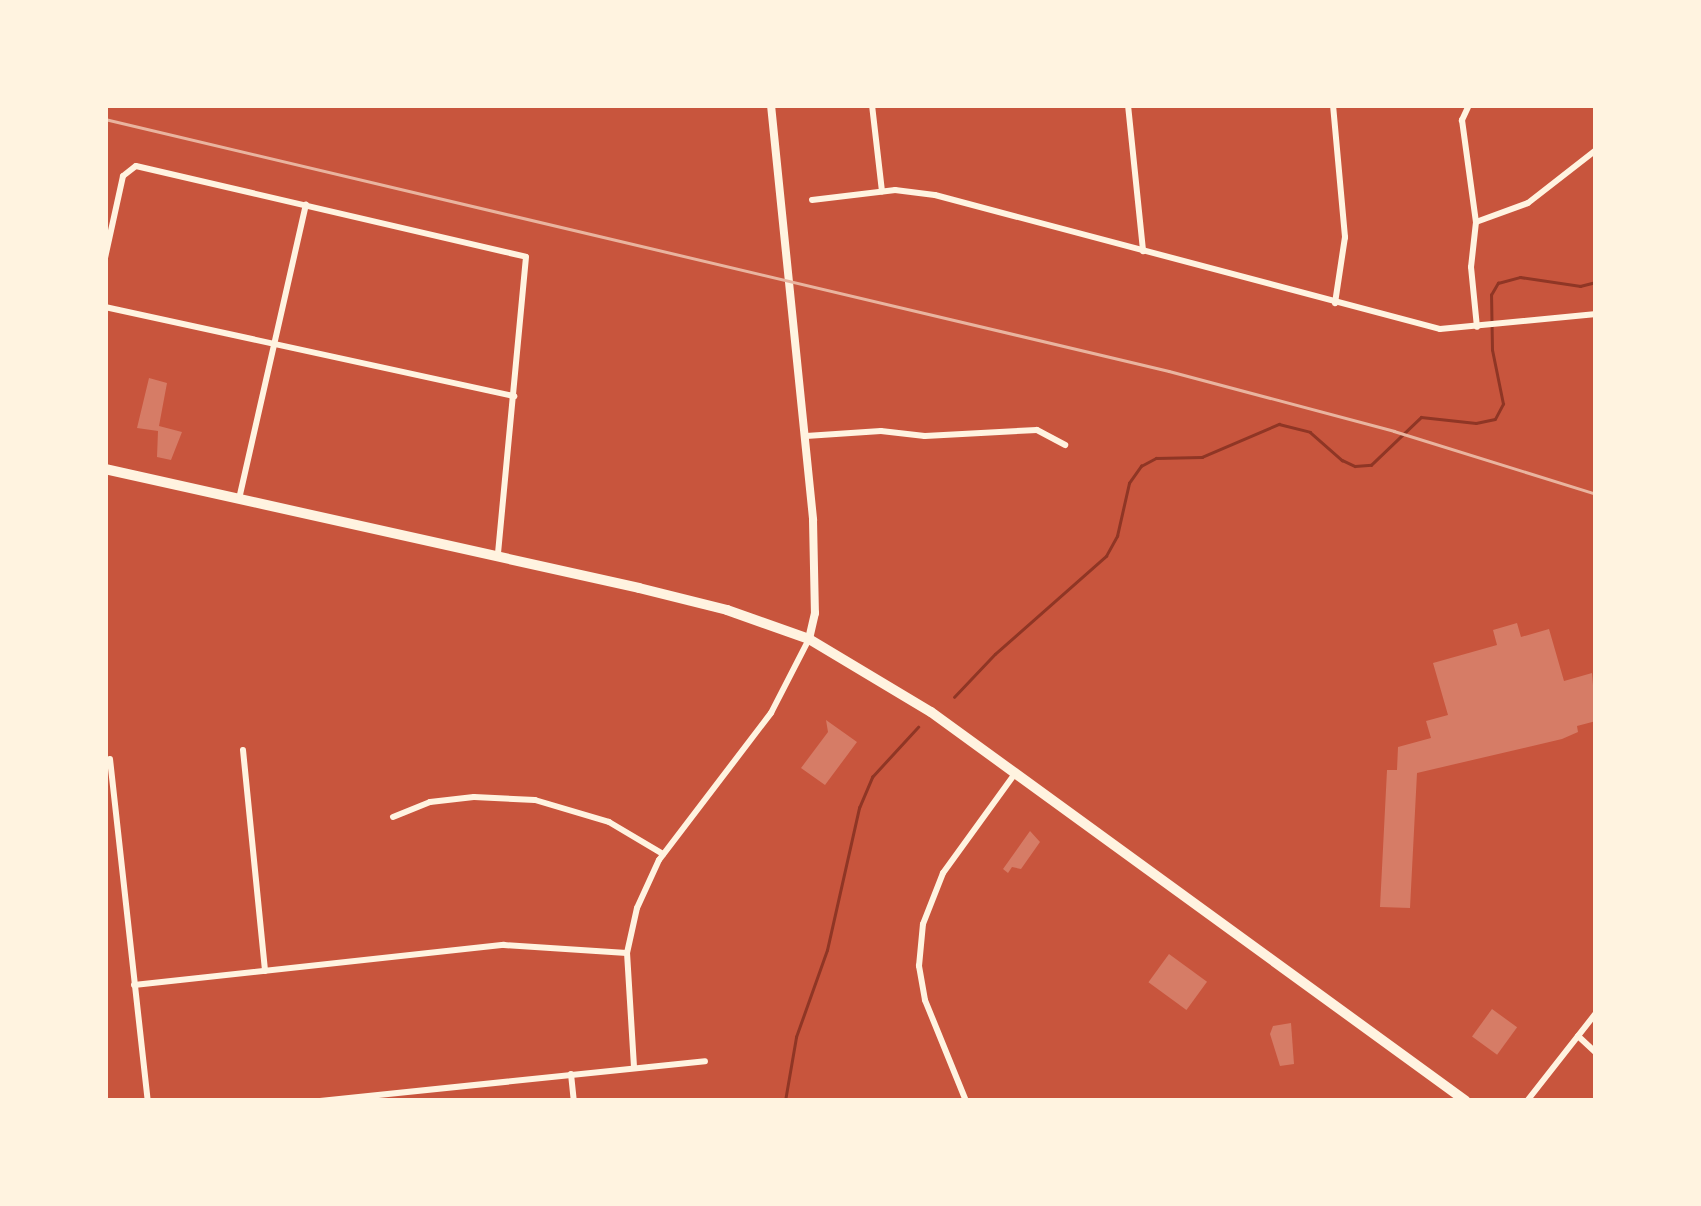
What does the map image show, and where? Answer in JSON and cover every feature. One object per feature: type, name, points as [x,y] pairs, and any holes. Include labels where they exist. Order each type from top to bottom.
[{"type":"main road","points":[[105,470],[498,554],[726,610],[809,639],[909,697],[1466,1101]]},
{"type":"street","points":[[634,1067],[627,953],[636,908],[663,854],[772,713],[809,639],[815,556],[771,105]]},
{"type":"street","points":[[872,105],[882,192]]},
{"type":"street","points":[[1128,105],[1144,251]]},
{"type":"street","points":[[1333,105],[1345,237],[1336,303]]},
{"type":"street","points":[[1469,105],[1462,120],[1476,222],[1471,267],[1482,326]]},
{"type":"street","points":[[1476,222],[1528,203],[1596,150]]},
{"type":"street","points":[[105,258],[128,168],[522,254],[529,265],[498,554]]},
{"type":"street","points":[[812,200],[882,192],[935,195],[1418,325],[1482,326],[1596,314]]},
{"type":"street","points":[[238,500],[306,205]]},
{"type":"street","points":[[105,307],[514,396]]},
{"type":"street","points":[[806,436],[881,430],[925,436],[1037,430],[1065,446]]},
{"type":"street","points":[[243,750],[266,971]]},
{"type":"street","points":[[110,759],[148,1101]]},
{"type":"street","points":[[966,1101],[925,1000],[919,966],[922,924],[943,873],[1014,775]]},
{"type":"street","points":[[393,817],[416,805],[437,801],[474,797],[535,800],[609,822],[663,854]]},
{"type":"street","points":[[134,985],[504,945],[627,953]]},
{"type":"street","points":[[1527,1101],[1596,1013]]},
{"type":"street","points":[[1578,1036],[1596,1054]]},
{"type":"street","points":[[320,1101],[705,1061]]},
{"type":"street","points":[[571,1074],[574,1101]]},
{"type":"street","points":[[435,1089],[436,1101]]},
{"type":"building","points":[[149,378],[167,383],[159,426],[182,432],[171,460],[157,457],[158,431],[137,428]]},
{"type":"building","points":[[1517,623],[1521,637],[1549,629],[1564,681],[1592,673],[1596,721],[1577,726],[1578,732],[1562,739],[1417,773],[1410,908],[1380,907],[1387,770],[1397,770],[1398,747],[1431,738],[1426,721],[1448,715],[1433,663],[1497,645],[1493,630]]},
{"type":"building","points":[[826,720],[857,742],[825,785],[801,768],[828,732]]},
{"type":"building","points":[[1030,831],[1040,842],[1021,869],[1012,867],[1008,873],[1003,869]]},
{"type":"building","points":[[1169,954],[1207,982],[1186,1010],[1148,982]]},
{"type":"building","points":[[1492,1009],[1517,1027],[1497,1055],[1472,1037]]},
{"type":"building","points":[[1291,1023],[1294,1064],[1280,1066],[1270,1034],[1273,1026]]},
{"type":"waterway","points":[[954,697],[995,654],[1106,556],[1117,536],[1129,483],[1141,466],[1156,458],[1202,457],[1279,424],[1310,432],[1342,460],[1355,466],[1371,465],[1421,417],[1476,423],[1495,419],[1503,404],[1492,350],[1491,295],[1498,283],[1520,277],[1580,286],[1596,282]]},
{"type":"waterway","points":[[785,1101],[796,1037],[827,950],[859,808],[872,777],[918,727]]},
{"type":"railway","points":[[105,119],[1169,371],[1394,431],[1596,494]]}]
